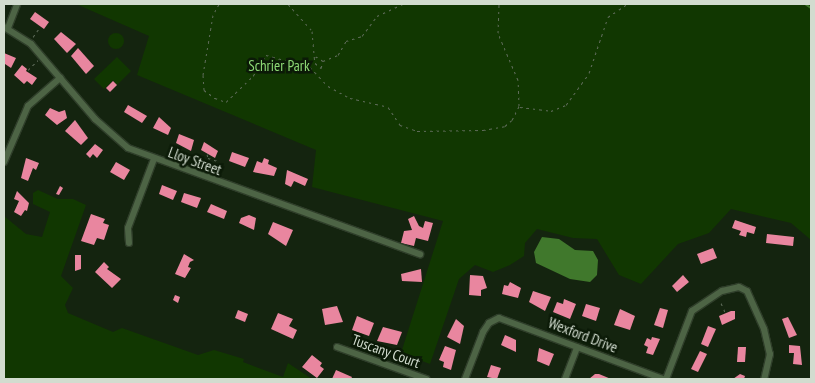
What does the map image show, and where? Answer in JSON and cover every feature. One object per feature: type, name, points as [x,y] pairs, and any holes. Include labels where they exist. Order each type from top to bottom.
[{"type":"street","points":[[6,27],[17,4]]},
{"type":"street","name":"Lloy Street","points":[[6,27],[29,42],[112,135],[128,148],[420,254]]},
{"type":"street","points":[[4,162],[28,106],[60,78]]},
{"type":"street","points":[[128,243],[128,228],[154,159]]},
{"type":"street","points":[[665,379],[692,311],[722,291],[742,288],[747,291],[768,345],[769,361],[764,379]]},
{"type":"street","name":"Wexford Drive","points":[[465,379],[483,332],[493,320],[506,320],[665,379]]},
{"type":"street","name":"Tuscany Court","points":[[337,346],[426,379]]},
{"type":"street","points":[[565,379],[577,346]]},
{"type":"path","points":[[219,4],[213,15],[203,75],[204,90],[215,98],[226,102],[253,76],[266,55],[317,71],[328,86],[350,98],[388,108],[400,125],[417,132],[505,126],[519,106],[518,80],[497,28],[499,4]]},
{"type":"path","points":[[288,4],[312,30],[318,68]]},
{"type":"path","points":[[317,71],[324,61],[338,55],[346,41],[362,36],[377,16],[403,4]]},
{"type":"path","points":[[519,106],[551,111],[566,105],[590,73],[608,17],[627,4]]},
{"type":"path","points":[[29,42],[40,27]]},
{"type":"path","points":[[28,70],[42,55]]},
{"type":"path","points":[[315,56],[324,61]]},
{"type":"path","points":[[207,154],[208,158],[218,161]]},
{"type":"path","points":[[722,302],[725,312]]},
{"type":"green space","name":"Schrier Park","points":[[76,4],[811,4],[811,240],[791,223],[731,209],[709,233],[678,244],[641,284],[619,275],[597,239],[573,238],[537,229],[525,243],[524,256],[510,265],[493,272],[475,265],[459,279],[430,364],[401,353],[443,221],[312,187],[316,150],[137,75],[149,36]]},
{"type":"green space","points":[[113,33],[119,33],[124,38],[122,47],[113,49],[108,44],[108,38]]},
{"type":"green space","points":[[117,57],[131,71],[117,85],[113,80],[104,89],[94,79]]},
{"type":"green space","points":[[38,190],[58,199],[73,199],[86,205],[61,276],[73,288],[65,305],[68,313],[113,332],[122,328],[198,355],[214,350],[244,359],[243,362],[283,377],[288,363],[312,379],[4,379],[4,216],[26,234],[42,237],[50,212],[33,204],[33,193]]},
{"type":"shaded area","points":[[542,237],[559,239],[575,250],[593,251],[598,260],[597,275],[590,282],[570,279],[536,263],[534,252]]},
{"type":"building","points":[[35,12],[49,22],[44,29],[30,19]]},
{"type":"building","points":[[61,32],[76,44],[67,53],[54,39]]},
{"type":"building","points":[[78,48],[94,66],[86,74],[71,56]]},
{"type":"building","points":[[4,53],[16,58],[11,68],[5,64],[4,67]]},
{"type":"building","points":[[22,65],[27,69],[26,71],[37,78],[32,85],[27,81],[24,84],[14,75]]},
{"type":"building","points":[[113,81],[117,85],[110,92],[106,88]]},
{"type":"building","points":[[128,105],[147,116],[142,123],[124,112]]},
{"type":"building","points":[[50,108],[59,112],[65,110],[67,118],[57,125],[45,115]]},
{"type":"building","points":[[159,117],[171,128],[168,135],[153,128]]},
{"type":"building","points":[[75,120],[88,138],[81,145],[65,131]]},
{"type":"building","points":[[179,134],[194,140],[191,151],[176,143]]},
{"type":"building","points":[[204,142],[218,151],[215,158],[201,150]]},
{"type":"building","points":[[95,144],[103,150],[97,158],[93,154],[90,158],[86,154]]},
{"type":"building","points":[[232,152],[249,158],[245,167],[229,161]]},
{"type":"building","points":[[26,158],[39,163],[36,170],[33,168],[28,181],[21,178]]},
{"type":"building","points":[[264,158],[269,160],[268,164],[277,168],[274,176],[253,172],[257,161],[262,163]]},
{"type":"building","points":[[116,162],[130,170],[124,180],[110,172]]},
{"type":"building","points":[[287,170],[308,179],[305,186],[294,181],[291,187],[285,184]]},
{"type":"building","points":[[162,185],[177,191],[173,200],[159,194]]},
{"type":"building","points":[[60,186],[63,188],[59,195],[56,194]]},
{"type":"building","points":[[17,191],[29,203],[27,211],[25,210],[21,216],[14,212],[19,201],[14,199]]},
{"type":"building","points":[[184,193],[201,198],[197,208],[181,202]]},
{"type":"building","points":[[211,204],[227,211],[224,219],[207,212]]},
{"type":"building","points":[[91,214],[105,219],[103,223],[109,225],[104,240],[97,238],[94,245],[81,241]]},
{"type":"building","points":[[249,215],[256,218],[254,230],[239,223],[241,218]]},
{"type":"building","points":[[414,216],[419,226],[423,228],[425,221],[433,223],[428,241],[416,238],[414,246],[401,243],[404,231],[412,230],[408,219]]},
{"type":"building","points":[[735,220],[756,227],[754,234],[747,232],[746,237],[739,235],[741,231],[732,228]]},
{"type":"building","points":[[273,222],[293,230],[286,246],[268,234]]},
{"type":"building","points":[[767,234],[794,237],[793,246],[766,243]]},
{"type":"building","points":[[713,248],[717,258],[701,264],[697,254]]},
{"type":"building","points":[[184,254],[194,260],[190,262],[188,267],[191,268],[185,278],[175,274]]},
{"type":"building","points":[[75,255],[81,255],[81,269],[75,271]]},
{"type":"building","points":[[104,262],[109,267],[107,269],[121,279],[112,288],[95,272]]},
{"type":"building","points":[[421,269],[422,282],[402,281],[401,274]]},
{"type":"building","points":[[470,275],[483,276],[487,288],[481,290],[481,296],[469,295]]},
{"type":"building","points":[[683,275],[689,282],[677,292],[672,286]]},
{"type":"building","points":[[510,282],[521,288],[518,298],[502,294],[504,285],[508,286]]},
{"type":"building","points":[[533,291],[551,297],[545,311],[529,302]]},
{"type":"building","points":[[175,295],[180,297],[178,303],[173,300]]},
{"type":"building","points":[[564,299],[576,304],[570,319],[553,312],[557,302],[563,304]]},
{"type":"building","points":[[586,304],[600,308],[596,321],[582,316]]},
{"type":"building","points":[[337,306],[343,322],[325,325],[322,309]]},
{"type":"building","points":[[660,308],[668,310],[663,328],[654,325]]},
{"type":"building","points":[[620,309],[635,316],[630,330],[614,325]]},
{"type":"building","points":[[238,310],[248,314],[245,322],[235,318]]},
{"type":"building","points":[[735,311],[735,319],[722,325],[719,316]]},
{"type":"building","points":[[278,313],[293,319],[289,326],[297,330],[293,339],[271,329]]},
{"type":"building","points":[[357,316],[374,323],[369,336],[352,330]]},
{"type":"building","points":[[788,317],[797,335],[789,338],[782,319]]},
{"type":"building","points":[[456,319],[464,326],[460,344],[447,337]]},
{"type":"building","points":[[708,326],[716,329],[708,347],[701,344]]},
{"type":"building","points":[[383,327],[402,332],[397,345],[377,341]]},
{"type":"building","points":[[505,335],[516,340],[516,352],[501,345]]},
{"type":"building","points":[[652,337],[660,339],[653,355],[646,353],[648,347],[644,345],[647,338],[651,340]]},
{"type":"building","points":[[789,345],[800,346],[802,365],[793,364],[794,353],[789,353]]},
{"type":"building","points":[[445,346],[456,350],[451,370],[443,367],[444,362],[439,360]]},
{"type":"building","points":[[738,347],[746,347],[745,362],[737,362]]},
{"type":"building","points":[[539,348],[554,354],[549,366],[537,361]]},
{"type":"building","points":[[700,351],[707,354],[698,372],[691,369]]},
{"type":"building","points":[[312,355],[322,363],[320,366],[324,369],[317,378],[302,367]]},
{"type":"building","points":[[491,365],[501,368],[497,379],[487,377]]},
{"type":"building","points":[[336,370],[352,377],[351,379],[332,379]]},
{"type":"building","points":[[595,374],[599,374],[611,379],[589,379]]},
{"type":"building","points":[[740,374],[745,376],[744,379],[733,379]]},
{"type":"waterway","points":[[805,4],[811,8]]}]
